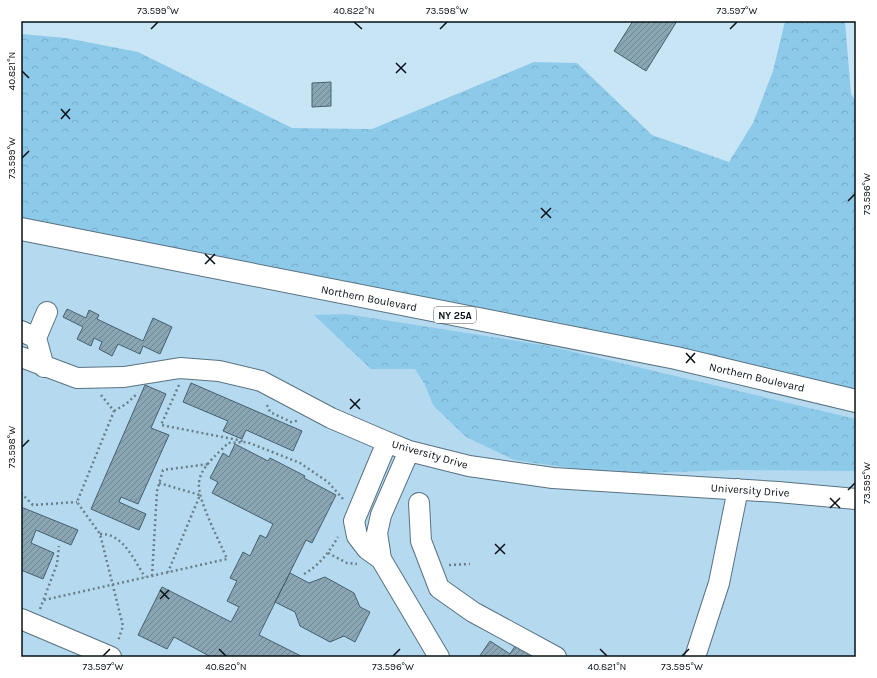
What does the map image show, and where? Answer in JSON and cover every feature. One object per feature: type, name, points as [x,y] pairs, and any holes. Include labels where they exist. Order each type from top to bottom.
[{"type":"main road","name":"Northern Boulevard","points":[[21,229],[676,358],[856,401]]},
{"type":"street","points":[[44,366],[28,335],[47,312]]},
{"type":"street","name":"University Drive","points":[[21,357],[77,378],[124,377],[186,368],[219,371],[261,382],[331,418],[409,451],[469,466],[553,478],[738,489],[856,499]]},
{"type":"street","points":[[381,559],[367,549],[357,536],[354,521],[387,442]]},
{"type":"street","points":[[409,451],[381,516],[377,533],[381,559],[438,657]]},
{"type":"street","points":[[695,657],[719,583],[738,489]]},
{"type":"street","points":[[419,503],[421,541],[439,588],[473,612],[556,657]]},
{"type":"street","points":[[28,622],[114,649]]},
{"type":"path","points":[[186,368],[160,425],[247,442],[300,463],[328,482],[342,497],[344,502]]},
{"type":"path","points":[[77,502],[114,411],[86,378]]},
{"type":"path","points":[[266,401],[270,412],[291,422],[301,418]]},
{"type":"path","points":[[44,600],[227,559],[200,495],[199,482],[208,464],[228,443],[247,442]]},
{"type":"path","points":[[152,576],[157,491],[163,470],[208,464]]},
{"type":"path","points":[[159,483],[200,495]]},
{"type":"path","points":[[21,494],[32,505],[77,502]]},
{"type":"path","points":[[168,572],[200,495]]},
{"type":"path","points":[[77,502],[100,534],[123,626],[114,649]]},
{"type":"path","points":[[100,534],[112,536],[121,542],[130,552],[145,577]]},
{"type":"path","points":[[304,574],[315,568],[328,553],[339,536]]},
{"type":"path","points":[[28,622],[44,600],[57,564],[59,546]]},
{"type":"shaded area","points":[[21,229],[856,401],[856,657],[21,657]]},
{"type":"green space","points":[[785,21],[845,21],[851,94],[856,101],[856,401],[21,229],[21,34],[66,38],[138,52],[292,128],[372,129],[534,62],[577,63],[652,135],[729,162],[753,123],[773,71]]},
{"type":"green space","points":[[346,314],[549,346],[856,419],[856,471],[735,470],[612,474],[514,460],[466,437],[433,405],[425,385],[415,369],[371,369],[314,315]]},
{"type":"building","points":[[633,21],[677,21],[646,71],[614,51]]},
{"type":"building","points":[[331,82],[331,106],[312,107],[312,83]]},
{"type":"building","points":[[67,309],[86,318],[89,310],[99,315],[97,319],[143,341],[153,318],[172,327],[160,354],[143,346],[140,354],[118,344],[112,356],[99,349],[102,342],[94,338],[91,346],[77,339],[83,327],[63,317]]},
{"type":"building","points":[[191,383],[302,431],[293,451],[246,430],[242,439],[223,431],[228,421],[183,402]]},
{"type":"building","points":[[145,385],[166,394],[151,428],[169,435],[138,504],[121,497],[119,502],[146,514],[139,530],[91,509]]},
{"type":"building","points":[[235,444],[268,461],[270,458],[305,476],[304,478],[336,495],[312,543],[306,540],[259,635],[303,657],[211,657],[174,637],[167,649],[138,635],[162,587],[231,622],[239,607],[227,601],[237,581],[230,578],[243,552],[250,556],[260,535],[266,538],[273,524],[212,493],[218,482],[210,478],[223,453],[229,457]]},
{"type":"building","points":[[21,507],[78,530],[71,545],[36,530],[31,543],[54,553],[43,579],[21,570]]},
{"type":"building","points":[[290,573],[309,583],[325,577],[354,593],[360,607],[370,612],[355,642],[344,636],[330,642],[300,626],[295,612],[275,602]]},
{"type":"building","points":[[490,641],[510,654],[517,643],[538,657],[479,657]]}]
